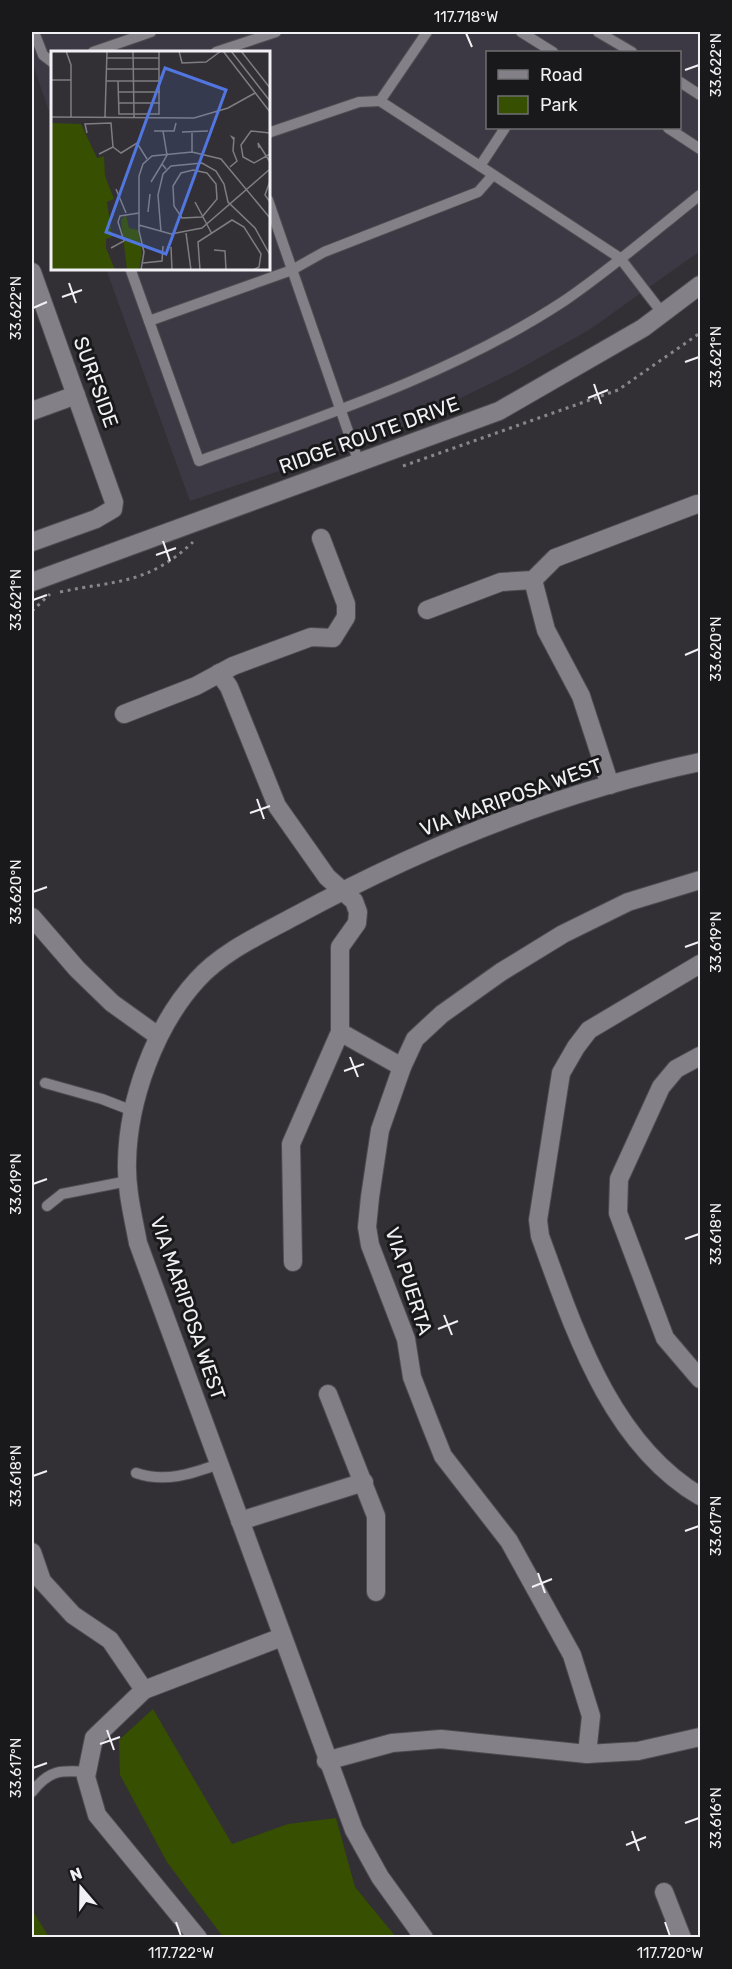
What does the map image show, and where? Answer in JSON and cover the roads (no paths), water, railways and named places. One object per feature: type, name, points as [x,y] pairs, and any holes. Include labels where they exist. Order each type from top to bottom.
[{"type":"street","name":"SURFSIDE","points":[[32,276],[113,494],[113,509],[96,519],[32,542]]},
{"type":"street","name":"RIDGE ROUTE DRIVE","points":[[32,582],[499,411],[663,314],[700,285]]},
{"type":"street","points":[[32,411],[76,395]]},
{"type":"street","points":[[427,610],[501,582],[533,580],[555,558],[697,504]]},
{"type":"street","points":[[124,714],[311,637],[333,638],[341,629],[346,617],[346,604],[321,538]]},
{"type":"street","points":[[533,580],[546,630],[581,696],[610,785]]},
{"type":"street","points":[[219,673],[229,687],[277,806],[327,877],[354,901],[358,912],[357,923],[340,947],[340,1032],[291,1144],[293,1262]]},
{"type":"street","name":"VIA MARIPOSA WEST","points":[[424,1938],[380,1877],[354,1830],[326,1761],[138,1243],[128,1181],[128,1135],[133,1111],[158,1036],[197,980],[235,949],[342,890],[460,835],[610,785],[700,762]]},
{"type":"street","name":"VIA PUERTA","points":[[587,1754],[591,1716],[572,1655],[509,1541],[443,1456],[412,1377],[406,1339],[370,1245],[367,1227],[380,1130],[402,1066],[415,1039],[442,1014],[501,972],[562,934],[628,902],[700,880]]},
{"type":"street","points":[[32,918],[77,969],[112,1003],[158,1036]]},
{"type":"street","points":[[700,964],[589,1030],[576,1047],[561,1073],[537,1220],[540,1236],[581,1348],[596,1377],[631,1430],[662,1468],[700,1496]]},
{"type":"street","points":[[340,1032],[402,1066]]},
{"type":"street","points":[[700,1056],[676,1070],[661,1087],[619,1179],[618,1213],[665,1338],[700,1378]]},
{"type":"street","points":[[328,1394],[376,1516],[376,1593]]},
{"type":"street","points":[[240,1521],[364,1482]]},
{"type":"street","points":[[32,1552],[42,1581],[73,1615],[110,1640],[144,1690]]},
{"type":"street","points":[[198,1938],[97,1815],[87,1772],[93,1738],[144,1690],[282,1637]]},
{"type":"street","points":[[326,1761],[392,1743],[441,1739],[587,1754],[638,1750],[700,1737]]},
{"type":"street","points":[[664,1892],[682,1938]]},
{"type":"lane","points":[[34,32],[43,55],[51,61]]},
{"type":"lane","points":[[96,51],[151,32]]},
{"type":"lane","points":[[219,51],[276,32]]},
{"type":"lane","points":[[380,101],[427,32]]},
{"type":"lane","points":[[521,32],[551,51]]},
{"type":"lane","points":[[598,32],[630,51]]},
{"type":"lane","points":[[681,83],[700,95]]},
{"type":"lane","points":[[270,132],[359,102],[380,101],[620,258],[663,314]]},
{"type":"lane","points":[[480,166],[504,129]]},
{"type":"lane","points":[[670,129],[700,149]]},
{"type":"lane","points":[[149,321],[292,270],[324,252],[477,192],[494,175]]},
{"type":"lane","points":[[131,270],[199,461],[341,411],[446,364],[505,334],[564,301],[700,195]]},
{"type":"lane","points":[[270,206],[359,463]]},
{"type":"lane","points":[[45,1083],[102,1099],[133,1111]]},
{"type":"lane","points":[[47,1206],[62,1194],[128,1181]]},
{"type":"lane","points":[[136,1473],[168,1478],[189,1475],[219,1464]]},
{"type":"lane","points":[[32,1792],[42,1779],[52,1773],[87,1772]]}]
